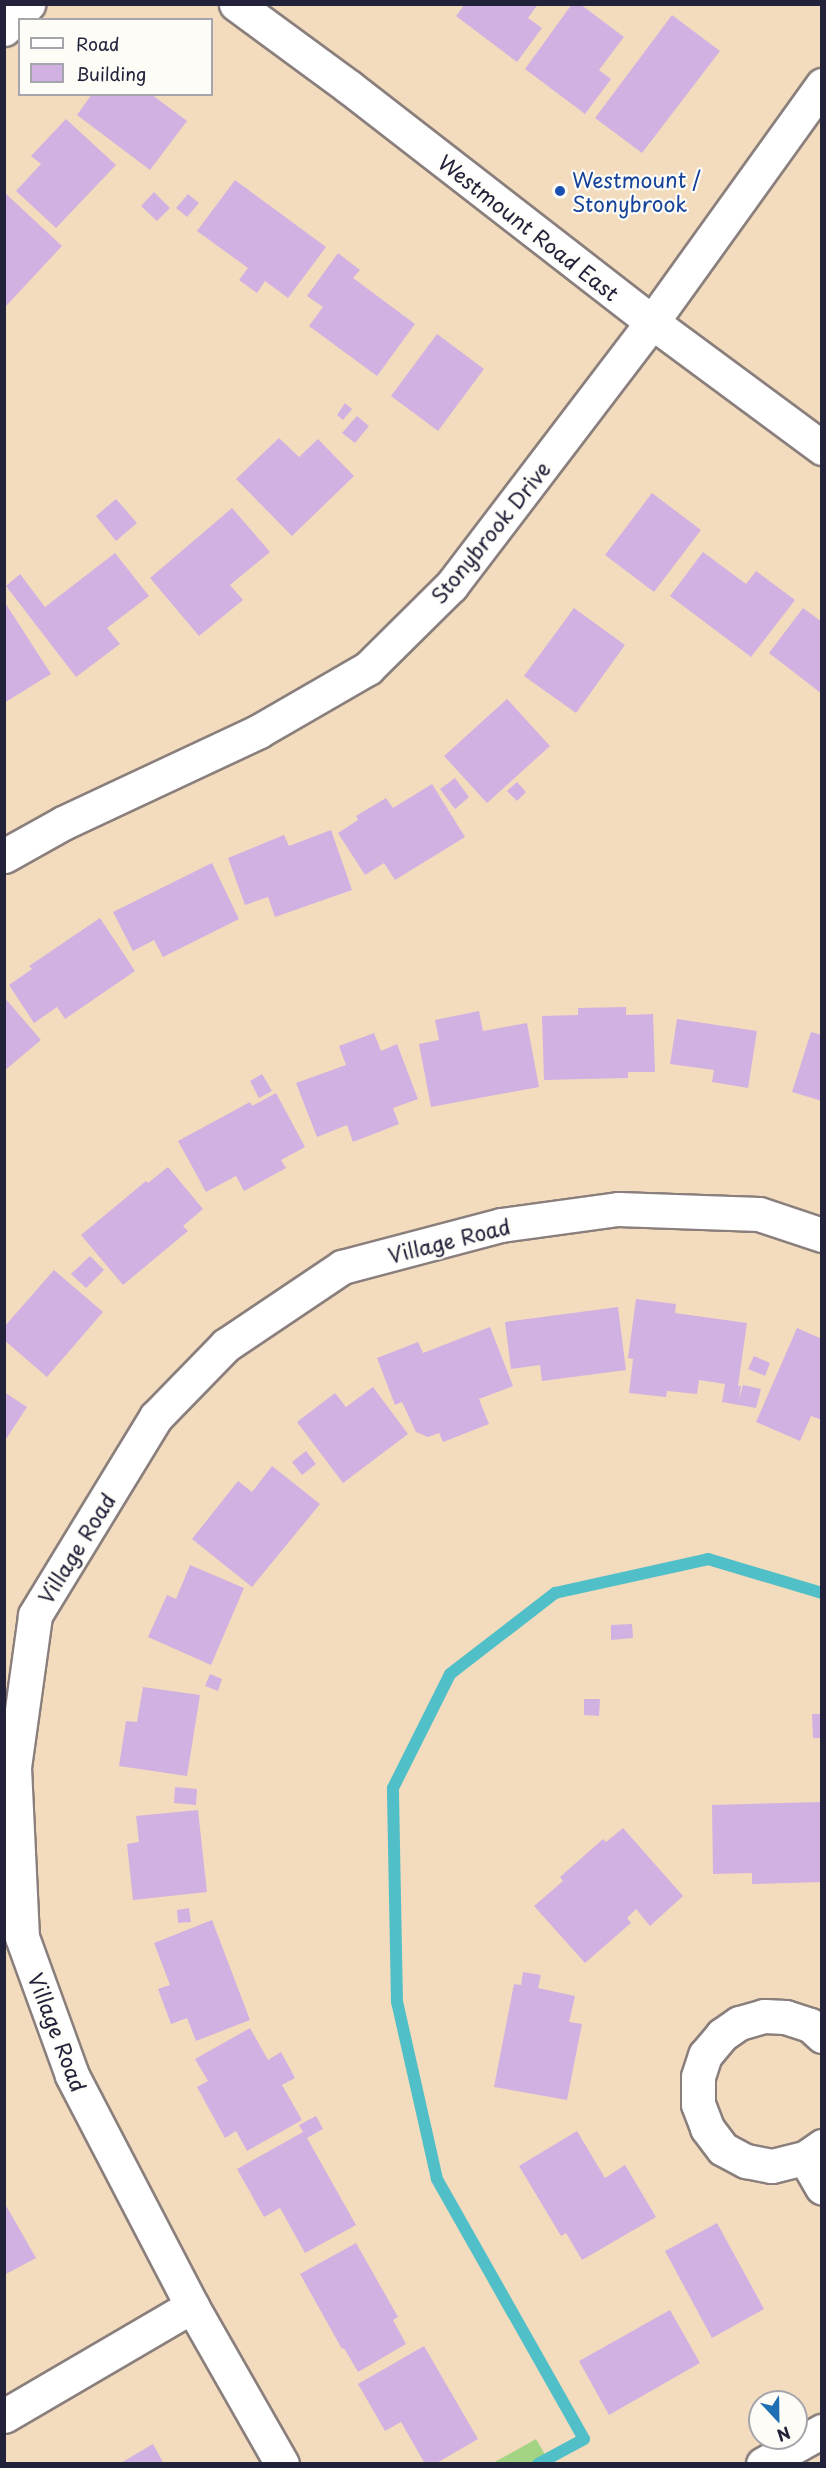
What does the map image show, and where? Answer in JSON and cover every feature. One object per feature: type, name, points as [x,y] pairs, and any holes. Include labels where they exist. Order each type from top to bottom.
[{"type":"street","points":[[4,29],[28,4]]},
{"type":"street","name":"Westmount Road East","points":[[236,4],[349,87],[651,322],[822,448]]},
{"type":"street","name":"Stonybrook Drive","points":[[4,856],[63,823],[259,731],[368,668],[451,586],[651,322],[822,85]]},
{"type":"street","name":"Village Road","points":[[282,2463],[192,2306],[72,2075],[22,1937],[14,1767],[34,1614],[156,1417],[226,1345],[342,1268],[501,1225],[618,1209],[759,1214],[822,1235]]},
{"type":"street","points":[[822,2036],[810,2025],[785,2017],[765,2016],[739,2023],[722,2035],[705,2055],[698,2077],[698,2104],[707,2128],[723,2149],[746,2162],[772,2166],[813,2152],[822,2188]]},
{"type":"street","points":[[4,2416],[192,2306]]},
{"type":"street","points":[[763,2463],[822,2431]]},
{"type":"green space","points":[[536,2439],[550,2463],[493,2463]]},
{"type":"building","points":[[465,4],[538,4],[528,18],[542,28],[517,62],[456,16]]},
{"type":"building","points":[[572,4],[580,4],[624,37],[599,70],[611,79],[585,114],[525,69]]},
{"type":"building","points":[[672,15],[720,51],[642,153],[595,118]]},
{"type":"building","points":[[91,96],[154,96],[187,121],[150,170],[77,115]]},
{"type":"building","points":[[66,119],[116,165],[56,228],[16,191],[41,164],[31,156]]},
{"type":"building","points":[[235,180],[326,247],[288,298],[265,281],[257,293],[239,280],[248,268],[197,231]]},
{"type":"building","points":[[4,192],[62,246],[6,306],[4,305]]},
{"type":"building","points":[[154,192],[170,208],[157,221],[141,206]]},
{"type":"building","points":[[188,194],[199,203],[187,217],[176,208]]},
{"type":"building","points":[[338,253],[360,270],[353,278],[415,324],[377,376],[309,326],[323,307],[307,296]]},
{"type":"building","points":[[437,334],[484,369],[438,431],[391,396]]},
{"type":"building","points":[[345,403],[352,409],[343,420],[337,415]]},
{"type":"building","points":[[357,416],[369,426],[355,443],[342,433]]},
{"type":"building","points":[[279,438],[299,457],[318,439],[354,476],[292,536],[236,479]]},
{"type":"building","points":[[652,493],[701,530],[654,592],[605,555]]},
{"type":"building","points":[[116,499],[137,523],[116,541],[96,516]]},
{"type":"building","points":[[232,508],[270,552],[230,585],[243,600],[199,636],[150,578]]},
{"type":"building","points":[[703,552],[746,584],[756,571],[795,600],[751,657],[670,596]]},
{"type":"building","points":[[115,553],[149,596],[107,628],[120,644],[76,677],[6,586],[20,574],[45,607]]},
{"type":"building","points":[[4,601],[51,674],[4,703]]},
{"type":"building","points":[[574,608],[625,645],[576,713],[524,676]]},
{"type":"building","points":[[803,608],[822,622],[822,694],[769,653]]},
{"type":"building","points":[[507,699],[550,746],[487,803],[444,756]]},
{"type":"building","points":[[455,778],[469,797],[455,809],[440,789]]},
{"type":"building","points":[[517,782],[526,792],[517,801],[507,791]]},
{"type":"building","points":[[432,784],[465,837],[395,880],[384,863],[365,875],[338,833],[358,820],[356,816],[386,798],[393,808]]},
{"type":"building","points":[[331,830],[352,890],[275,917],[268,897],[245,905],[228,858],[284,835],[289,846]]},
{"type":"building","points":[[212,863],[239,919],[163,957],[154,940],[133,951],[113,912]]},
{"type":"building","points":[[100,918],[135,971],[65,1019],[57,1007],[34,1023],[9,985],[32,969],[29,966]]},
{"type":"building","points":[[4,997],[41,1040],[4,1071]]},
{"type":"building","points":[[626,1007],[626,1015],[653,1014],[655,1072],[628,1072],[628,1078],[544,1080],[542,1016],[578,1015],[578,1008]]},
{"type":"building","points":[[479,1011],[483,1031],[527,1023],[539,1087],[431,1107],[419,1044],[439,1040],[435,1020]]},
{"type":"building","points":[[677,1019],[757,1031],[748,1088],[712,1082],[714,1070],[670,1064]]},
{"type":"building","points":[[811,1032],[822,1035],[822,1101],[792,1092]]},
{"type":"building","points":[[374,1033],[381,1051],[397,1044],[418,1099],[393,1108],[399,1124],[353,1142],[347,1125],[317,1137],[296,1083],[346,1065],[339,1046]]},
{"type":"building","points":[[262,1074],[272,1091],[259,1098],[250,1081]]},
{"type":"building","points":[[276,1093],[305,1147],[281,1160],[286,1168],[244,1191],[236,1176],[206,1192],[178,1141],[250,1102],[252,1106]]},
{"type":"building","points":[[168,1167],[203,1209],[183,1226],[188,1231],[123,1285],[81,1235],[146,1181],[148,1183]]},
{"type":"building","points":[[90,1256],[104,1270],[86,1288],[71,1274]]},
{"type":"building","points":[[54,1270],[103,1312],[47,1377],[4,1340],[4,1327]]},
{"type":"building","points":[[636,1299],[676,1304],[675,1313],[747,1323],[738,1386],[741,1386],[739,1400],[743,1385],[761,1389],[756,1408],[722,1402],[725,1384],[699,1380],[697,1394],[667,1391],[666,1397],[629,1393],[633,1359],[628,1358]]},
{"type":"building","points":[[618,1307],[626,1370],[542,1381],[540,1365],[511,1369],[505,1322]]},
{"type":"building","points":[[490,1327],[513,1386],[479,1399],[489,1424],[443,1442],[439,1433],[428,1437],[416,1432],[402,1402],[395,1405],[377,1358],[418,1342],[423,1353]]},
{"type":"building","points":[[797,1328],[822,1339],[822,1420],[811,1416],[800,1441],[756,1422]]},
{"type":"building","points":[[754,1356],[770,1363],[765,1376],[748,1369]]},
{"type":"building","points":[[373,1387],[408,1434],[343,1483],[297,1422],[335,1393],[346,1407]]},
{"type":"building","points":[[4,1392],[27,1407],[4,1442]]},
{"type":"building","points":[[306,1451],[316,1464],[302,1475],[292,1462]]},
{"type":"building","points":[[272,1466],[320,1504],[252,1587],[192,1539],[238,1481],[252,1492]]},
{"type":"building","points":[[190,1565],[244,1588],[211,1665],[148,1637],[167,1595],[176,1599]]},
{"type":"building","points":[[632,1624],[633,1638],[611,1640],[611,1625]]},
{"type":"building","points":[[210,1674],[222,1679],[218,1691],[205,1686]]},
{"type":"building","points":[[143,1687],[200,1695],[187,1776],[119,1766],[126,1721],[137,1722]]},
{"type":"building","points":[[584,1699],[600,1699],[599,1716],[584,1715]]},
{"type":"building","points":[[812,1714],[822,1714],[822,1738],[813,1738]]},
{"type":"building","points":[[175,1787],[197,1789],[196,1805],[174,1803]]},
{"type":"building","points":[[821,1802],[822,1882],[752,1884],[752,1873],[713,1874],[712,1805]]},
{"type":"building","points":[[198,1810],[207,1892],[133,1900],[127,1844],[139,1842],[136,1816]]},
{"type":"building","points":[[623,1828],[683,1896],[650,1926],[636,1909],[627,1918],[631,1923],[585,1963],[534,1906],[563,1881],[560,1877],[603,1839],[606,1842]]},
{"type":"building","points":[[189,1908],[191,1922],[178,1923],[177,1910]]},
{"type":"building","points":[[212,1920],[250,2020],[196,2041],[187,2018],[171,2024],[158,1989],[170,1985],[154,1943]]},
{"type":"building","points":[[523,1972],[541,1975],[538,1988],[575,1996],[569,2022],[582,2024],[567,2100],[494,2087],[514,1984],[521,1985]]},
{"type":"building","points":[[250,2028],[268,2060],[281,2052],[295,2078],[282,2085],[302,2120],[247,2151],[236,2131],[225,2138],[197,2087],[208,2081],[195,2059]]},
{"type":"building","points":[[316,2116],[323,2129],[307,2138],[356,2225],[305,2253],[280,2208],[264,2217],[237,2169],[303,2132],[299,2125]]},
{"type":"building","points":[[577,2131],[605,2178],[625,2165],[656,2217],[582,2260],[566,2233],[561,2236],[519,2166]]},
{"type":"building","points":[[4,2202],[36,2258],[4,2275]]},
{"type":"building","points":[[717,2223],[764,2309],[712,2338],[665,2251]]},
{"type":"building","points":[[356,2243],[398,2317],[393,2320],[406,2344],[358,2372],[344,2348],[342,2349],[300,2274]]},
{"type":"building","points":[[670,2310],[700,2363],[609,2415],[579,2361]]},
{"type":"building","points":[[424,2346],[478,2439],[435,2464],[425,2464],[401,2422],[385,2431],[358,2384]]},
{"type":"building","points":[[153,2444],[164,2464],[119,2464]]},
{"type":"waterway","points":[[538,2464],[584,2439],[437,2179],[397,2002],[393,1788],[450,1674],[555,1593],[708,1559],[822,1593]]},
{"type":"place","name":"Westmount / Stonybrook","points":[[560,191]]}]
